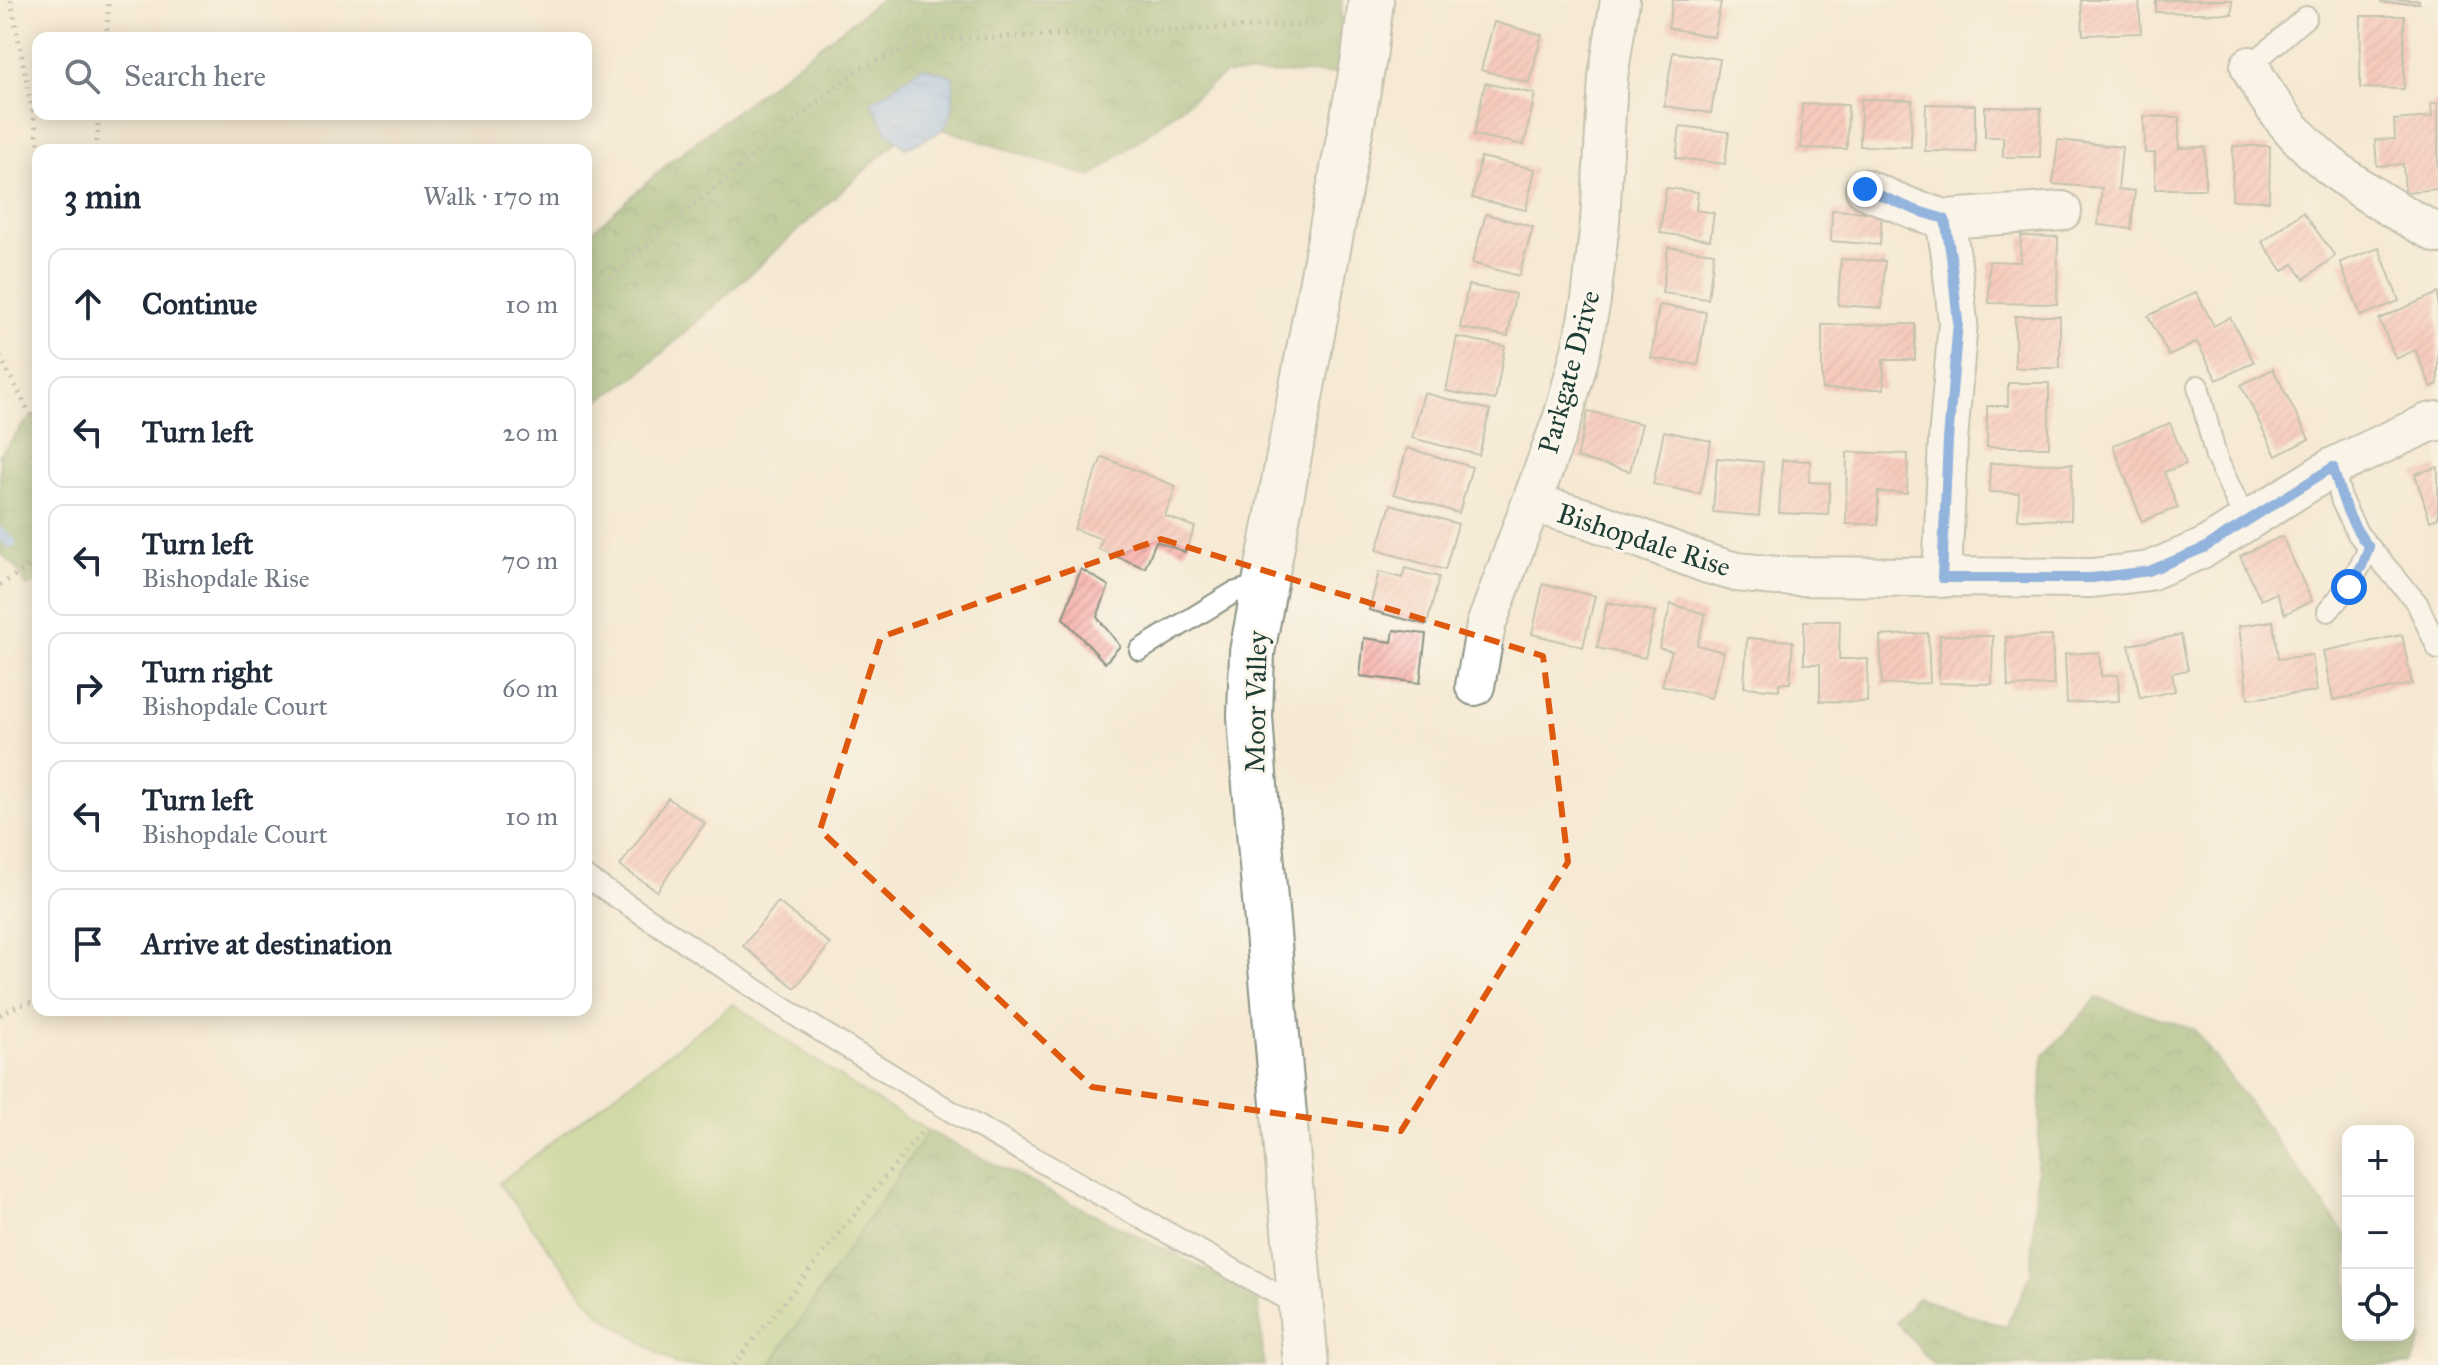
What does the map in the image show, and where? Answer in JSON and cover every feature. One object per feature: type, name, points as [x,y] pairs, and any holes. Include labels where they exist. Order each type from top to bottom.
[{"type":"main road","name":"Moor Valley","points":[[1306,1365],[1250,716],[1252,652],[1364,58],[1370,11]]},
{"type":"street","name":"Parkgate Drive","points":[[1475,686],[1486,625],[1563,417],[1591,300],[1600,222],[1608,77],[1620,0]]},
{"type":"street","points":[[2250,66],[2263,94],[2293,133],[2350,181],[2438,234]]},
{"type":"street","points":[[1865,189],[1945,219],[2062,211]]},
{"type":"street","points":[[1942,578],[1948,440],[1958,322],[1945,219]]},
{"type":"street","name":"Bishopdale Rise","points":[[1532,503],[1589,519],[1736,572],[1776,576],[2092,578],[2149,571],[2204,548],[2247,524],[2333,467],[2438,421]]},
{"type":"lane","points":[[2250,66],[2306,17]]},
{"type":"lane","points":[[2198,386],[2216,457],[2247,524]]},
{"type":"lane","points":[[2333,467],[2342,502],[2358,534],[2417,603],[2438,649]]},
{"type":"lane","points":[[2328,611],[2349,587],[2369,547]]},
{"type":"lane","points":[[1140,650],[1233,593],[1263,584]]},
{"type":"lane","points":[[592,881],[801,1019],[943,1106],[1303,1308]]},
{"type":"path","points":[[11,0],[32,109]]},
{"type":"path","points":[[106,32],[109,0]]},
{"type":"path","points":[[592,294],[858,69],[928,40],[1370,11]]},
{"type":"path","points":[[34,120],[39,144]]},
{"type":"path","points":[[96,144],[98,120]]},
{"type":"path","points":[[0,357],[32,418]]},
{"type":"path","points":[[0,585],[32,565]]},
{"type":"path","points":[[0,1015],[32,1002]]},
{"type":"path","points":[[733,1365],[943,1106]]},
{"type":"highlighted area","points":[[1161,539],[1543,656],[1568,862],[1401,1131],[1092,1087],[820,830],[881,637]]},
{"type":"green space","points":[[880,0],[1342,0],[1340,73],[1225,74],[1091,177],[919,121],[639,374],[592,405],[592,232],[672,160]]},
{"type":"green space","points":[[32,418],[32,585],[27,586],[15,566],[0,553],[0,454]]},
{"type":"green space","points":[[2097,998],[2194,1029],[2342,1230],[2342,1341],[2414,1341],[2414,1328],[2422,1338],[2411,1365],[1934,1365],[1896,1322],[1918,1298],[2006,1327],[2031,1274],[2043,1057]]},
{"type":"green space","points":[[733,1004],[862,1092],[928,1131],[770,1365],[676,1365],[597,1312],[499,1183]]},
{"type":"green space","points":[[928,1131],[1258,1296],[1264,1365],[770,1365]]},
{"type":"water","points":[[922,67],[953,76],[951,116],[947,124],[932,136],[905,148],[886,130],[871,102]]},
{"type":"building","points":[[1673,0],[1721,2],[1714,37],[1668,28]]},
{"type":"building","points":[[2081,0],[2139,0],[2141,33],[2083,35]]},
{"type":"building","points":[[2156,0],[2232,0],[2232,14],[2156,12]]},
{"type":"building","points":[[2381,0],[2419,0],[2419,3],[2381,3]]},
{"type":"building","points":[[2361,16],[2404,16],[2404,89],[2360,88]]},
{"type":"building","points":[[1494,22],[1542,35],[1529,83],[1481,70]]},
{"type":"building","points":[[1673,52],[1720,59],[1711,113],[1664,106]]},
{"type":"building","points":[[1485,83],[1535,94],[1524,145],[1474,135]]},
{"type":"building","points":[[1861,99],[1912,100],[1911,147],[1860,146]]},
{"type":"building","points":[[2431,103],[2438,103],[2438,189],[2405,192],[2403,164],[2377,166],[2375,140],[2395,139],[2394,120],[2432,117]]},
{"type":"building","points":[[1802,104],[1848,105],[1847,149],[1801,148]]},
{"type":"building","points":[[1926,104],[1975,105],[1975,152],[1925,151]]},
{"type":"building","points":[[1985,107],[2041,108],[2040,157],[2003,157],[2003,137],[1985,137]]},
{"type":"building","points":[[2144,116],[2179,117],[2179,148],[2205,147],[2205,189],[2155,189],[2155,153],[2145,153]]},
{"type":"building","points":[[1680,126],[1729,132],[1725,164],[1676,158]]},
{"type":"building","points":[[2058,140],[2122,147],[2118,189],[2135,191],[2131,229],[2098,225],[2102,188],[2053,184]]},
{"type":"building","points":[[2233,146],[2270,146],[2269,201],[2232,200]]},
{"type":"building","points":[[1481,157],[1535,169],[1526,210],[1472,198]]},
{"type":"building","points":[[1666,188],[1698,192],[1696,210],[1714,213],[1710,240],[1660,233]]},
{"type":"building","points":[[1832,210],[1882,213],[1880,245],[1831,241]]},
{"type":"building","points":[[2303,212],[2335,256],[2304,279],[2293,264],[2283,271],[2262,242]]},
{"type":"building","points":[[1486,214],[1533,227],[1519,276],[1472,263]]},
{"type":"building","points":[[2021,236],[2058,237],[2057,304],[1989,303],[1989,261],[2020,262]]},
{"type":"building","points":[[1668,247],[1714,253],[1708,299],[1662,293]]},
{"type":"building","points":[[2379,248],[2399,301],[2361,316],[2340,262]]},
{"type":"building","points":[[1841,259],[1885,261],[1882,308],[1838,305]]},
{"type":"building","points":[[1468,285],[1515,294],[1508,336],[1460,328]]},
{"type":"building","points":[[2196,292],[2214,326],[2230,317],[2254,362],[2217,380],[2197,342],[2169,356],[2148,316]]},
{"type":"building","points":[[2438,293],[2438,384],[2431,387],[2415,350],[2396,359],[2379,319]]},
{"type":"building","points":[[1659,305],[1706,312],[1698,365],[1651,358]]},
{"type":"building","points":[[2015,316],[2060,316],[2060,368],[2015,368]]},
{"type":"building","points":[[1915,324],[1915,360],[1883,360],[1884,389],[1822,389],[1822,325]]},
{"type":"building","points":[[1457,337],[1505,346],[1495,400],[1446,391]]},
{"type":"building","points":[[2273,369],[2309,439],[2276,456],[2241,385]]},
{"type":"building","points":[[2008,383],[2049,383],[2049,447],[1987,447],[1987,406],[2008,406]]},
{"type":"building","points":[[1424,393],[1490,410],[1479,455],[1412,438]]},
{"type":"building","points":[[1588,411],[1642,424],[1630,471],[1577,458]]},
{"type":"building","points":[[2170,423],[2186,464],[2164,472],[2178,508],[2142,521],[2113,445]]},
{"type":"building","points":[[1664,431],[1711,441],[1700,494],[1653,484]]},
{"type":"building","points":[[1407,448],[1472,467],[1459,513],[1394,494]]},
{"type":"building","points":[[1847,452],[1908,454],[1907,493],[1878,492],[1878,524],[1846,524]]},
{"type":"building","points":[[1102,457],[1176,486],[1165,516],[1195,527],[1185,552],[1156,541],[1145,568],[1098,549],[1102,539],[1074,529]]},
{"type":"building","points":[[1717,458],[1763,462],[1759,516],[1713,512]]},
{"type":"building","points":[[1782,460],[1810,461],[1809,482],[1830,483],[1828,515],[1779,513]]},
{"type":"building","points":[[1990,463],[2072,464],[2071,520],[2018,519],[2019,493],[1989,492]]},
{"type":"building","points":[[2438,467],[2438,518],[2430,521],[2415,474]]},
{"type":"building","points":[[1391,504],[1458,524],[1445,570],[1377,550]]},
{"type":"building","points":[[2282,536],[2312,601],[2285,614],[2276,593],[2261,600],[2240,556]]},
{"type":"building","points":[[1405,568],[1439,577],[1427,625],[1369,610],[1379,572],[1402,578]]},
{"type":"building","points":[[1081,569],[1109,586],[1097,617],[1120,646],[1105,663],[1063,618]]},
{"type":"building","points":[[1543,584],[1595,596],[1583,647],[1532,634]]},
{"type":"building","points":[[1607,602],[1655,612],[1645,658],[1597,648]]},
{"type":"building","points":[[1671,604],[1706,614],[1697,645],[1724,652],[1711,698],[1662,685],[1672,651],[1659,648]]},
{"type":"building","points":[[1804,621],[1840,621],[1839,659],[1868,659],[1867,702],[1820,701],[1820,664],[1804,664]]},
{"type":"building","points":[[2273,621],[2278,659],[2312,655],[2317,691],[2248,699],[2239,626]]},
{"type":"building","points":[[1394,630],[1426,634],[1420,683],[1360,676],[1364,638],[1392,642]]},
{"type":"building","points":[[1928,633],[1930,683],[1882,685],[1880,636]]},
{"type":"building","points":[[1940,635],[1993,636],[1992,684],[1939,683]]},
{"type":"building","points":[[2181,635],[2188,670],[2172,673],[2175,691],[2140,698],[2129,645]]},
{"type":"building","points":[[2402,635],[2412,684],[2333,700],[2323,651]]},
{"type":"building","points":[[2052,636],[2054,685],[2008,687],[2006,637]]},
{"type":"building","points":[[1747,638],[1793,641],[1790,683],[1779,683],[1779,690],[1744,687]]},
{"type":"building","points":[[2099,652],[2101,676],[2118,675],[2119,701],[2067,703],[2065,654]]},
{"type":"building","points":[[668,798],[705,823],[657,891],[620,866]]},
{"type":"building","points":[[778,902],[830,944],[795,988],[743,946]]},
{"type":"waterway","points":[[0,533],[11,543]]},
{"type":"route","points":[[1865,189],[1945,219],[1958,322],[1948,440],[1942,578],[2092,578],[2149,571],[2204,548],[2247,524],[2333,467],[2342,502],[2358,534],[2369,547],[2349,587]]}]
